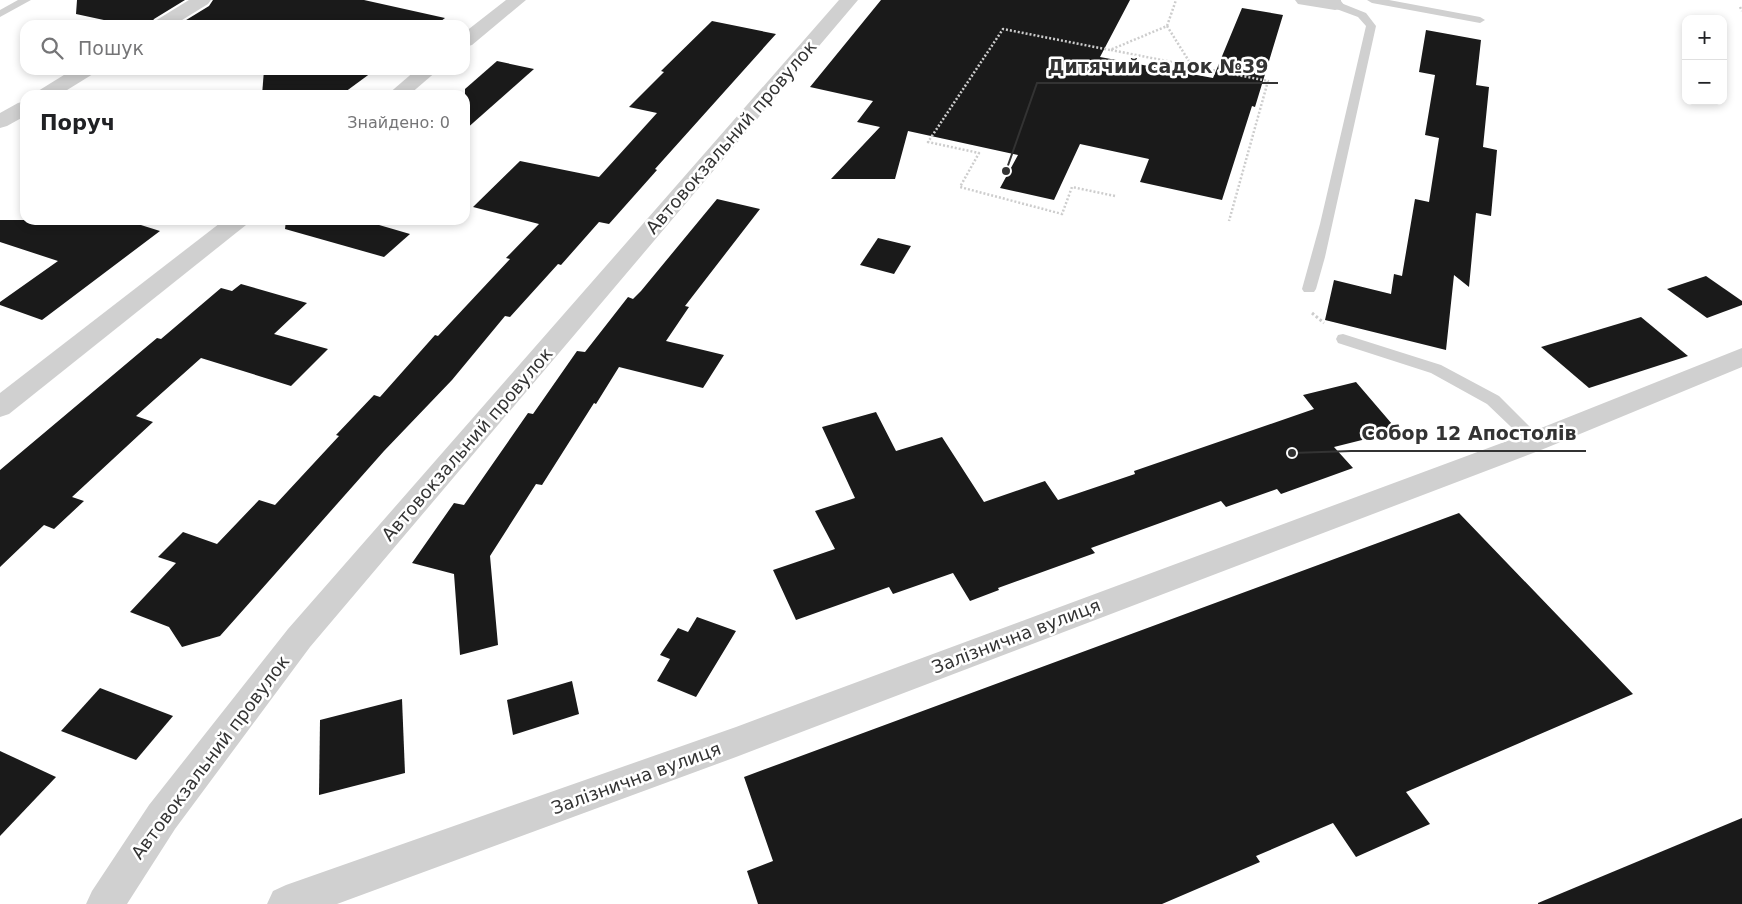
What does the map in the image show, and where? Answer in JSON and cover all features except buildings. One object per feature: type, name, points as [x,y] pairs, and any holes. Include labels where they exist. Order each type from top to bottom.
[{"type":"street","points":[[169,20],[202,0]]},
{"type":"street","points":[[470,37],[517,0]]},
{"type":"street","name":"Автовокзальний провулок","points":[[105,904],[162,817],[299,638],[849,0]]},
{"type":"street","points":[[1304,0],[1336,3]]},
{"type":"street","points":[[53,90],[78,75]]},
{"type":"street","points":[[403,90],[422,75]]},
{"type":"street","points":[[0,122],[20,110]]},
{"type":"street","points":[[0,408],[232,225]]},
{"type":"street","name":"Залізнична вулиця","points":[[286,904],[736,742],[1536,440],[1742,357]]},
{"type":"lane","points":[[0,14],[26,0]]},
{"type":"lane","points":[[1372,0],[1480,20]]},
{"type":"lane","points":[[1309,289],[1323,242],[1354,89],[1371,26],[1362,15],[1336,3]]},
{"type":"lane","points":[[1344,339],[1436,369],[1493,400],[1536,440]]},
{"type":"path","points":[[1110,50],[1167,26],[1176,0]]},
{"type":"path","points":[[1167,26],[1193,66]]},
{"type":"path","points":[[1115,196],[1072,187],[1062,214],[960,187],[980,153],[928,142],[1003,29],[1268,81],[1228,221]]},
{"type":"path","points":[[1309,289],[1309,311],[1344,339]]},
{"type":"place","name":"Дитячий садок №39","points":[[1006,171]]},
{"type":"place","name":"Собор 12 Апостолів","points":[[1292,453]]}]
